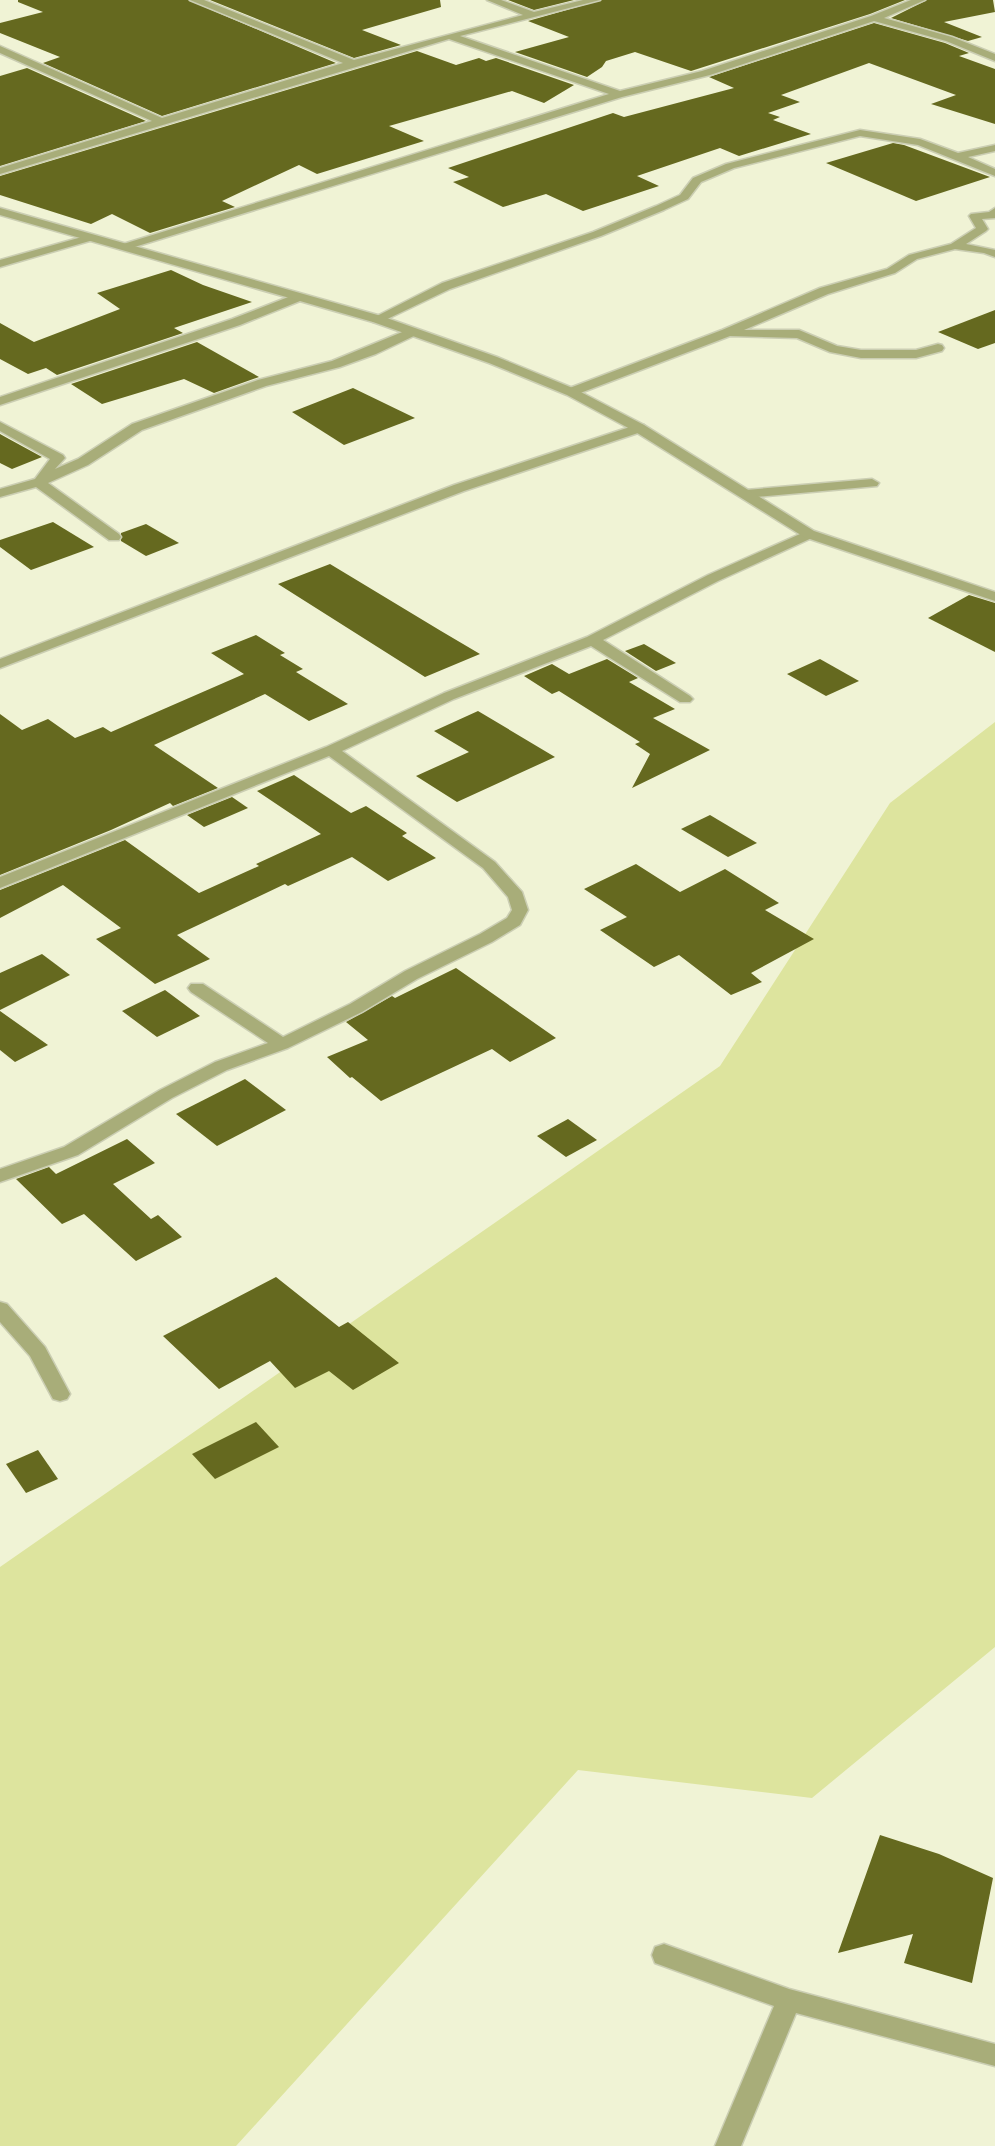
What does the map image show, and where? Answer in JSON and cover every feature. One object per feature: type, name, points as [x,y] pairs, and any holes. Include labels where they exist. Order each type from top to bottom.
[{"type":"street","points":[[195,0],[353,63]]},
{"type":"street","points":[[492,0],[532,15]]},
{"type":"street","points":[[0,171],[353,63],[449,36],[595,0]]},
{"type":"street","points":[[124,247],[619,94],[678,81],[874,18],[920,0]]},
{"type":"street","points":[[874,18],[949,39],[995,58]]},
{"type":"street","points":[[449,36],[619,94]]},
{"type":"street","points":[[0,49],[160,121]]},
{"type":"street","points":[[377,319],[446,286],[651,212],[684,197],[698,180],[730,166],[860,133],[920,142],[995,173]]},
{"type":"street","points":[[957,156],[995,148]]},
{"type":"street","points":[[0,211],[240,279],[296,298],[377,319],[493,360],[571,392],[639,428],[809,534],[995,597]]},
{"type":"street","points":[[571,392],[726,333],[824,291],[891,271],[913,257],[956,246],[982,229],[975,216],[993,215],[995,211]]},
{"type":"street","points":[[0,264],[89,238]]},
{"type":"street","points":[[956,246],[987,250],[995,254]]},
{"type":"street","points":[[0,401],[236,322],[296,298]]},
{"type":"street","points":[[0,493],[38,482],[83,462],[136,427],[262,383],[336,364],[372,351],[412,332]]},
{"type":"street","points":[[726,333],[799,334],[834,349],[861,354],[916,354],[938,348]]},
{"type":"street","points":[[0,426],[58,458],[38,482]]},
{"type":"street","points":[[0,664],[459,488],[639,428]]},
{"type":"street","points":[[38,482],[114,537]]},
{"type":"street","points":[[746,494],[872,483]]},
{"type":"street","points":[[0,883],[332,750],[449,696],[592,640],[713,578],[809,534]]},
{"type":"street","points":[[592,640],[685,699]]},
{"type":"street","points":[[0,1176],[71,1151],[185,1084],[222,1066],[282,1044],[356,1008],[411,975],[486,938],[514,921],[520,910],[516,896],[489,865],[332,750]]},
{"type":"street","points":[[197,988],[282,1044]]},
{"type":"street","points":[[0,1309],[38,1352],[60,1394]]},
{"type":"street","points":[[664,1954],[789,2000],[995,2055]]},
{"type":"street","points":[[728,2146],[789,2000]]},
{"type":"green space","points":[[995,722],[995,1647],[812,1798],[578,1770],[236,2146],[0,2146],[0,1567],[720,1066],[890,803]]},
{"type":"building","points":[[18,0],[188,0],[336,63],[162,116],[43,63],[60,57],[0,33],[0,23],[43,12],[18,2]]},
{"type":"building","points":[[210,0],[440,0],[441,7],[362,30],[401,45],[354,58]]},
{"type":"building","points":[[508,0],[574,0],[534,10]]},
{"type":"building","points":[[602,0],[905,0],[870,14],[691,71],[635,52],[606,61],[602,67],[587,77],[515,52],[569,37],[528,21]]},
{"type":"building","points":[[927,0],[993,0],[995,12],[944,22],[982,37],[968,41],[891,18]]},
{"type":"building","points":[[874,23],[945,43],[969,53],[959,56],[995,69],[995,124],[931,104],[956,95],[869,63],[781,95],[800,102],[768,113],[780,117],[773,120],[811,134],[739,156],[720,148],[637,176],[659,186],[583,211],[546,194],[503,207],[453,182],[469,177],[448,168],[613,113],[624,117],[734,88],[709,77]]},
{"type":"building","points":[[417,51],[456,65],[479,58],[486,61],[496,58],[574,85],[544,103],[512,91],[389,126],[424,141],[317,174],[299,165],[222,201],[235,207],[150,233],[112,214],[91,224],[0,195],[0,176]]},
{"type":"building","points":[[27,68],[146,121],[0,166],[0,76]]},
{"type":"building","points":[[893,143],[990,177],[916,201],[826,163]]},
{"type":"building","points":[[171,270],[203,285],[252,302],[174,328],[183,333],[57,375],[46,368],[28,374],[0,359],[0,323],[34,342],[120,309],[97,293]]},
{"type":"building","points":[[995,310],[995,343],[978,349],[938,332]]},
{"type":"building","points":[[197,342],[259,377],[214,393],[184,379],[102,404],[71,384]]},
{"type":"building","points":[[353,388],[415,418],[344,445],[292,412]]},
{"type":"building","points":[[0,434],[42,457],[12,469],[0,463]]},
{"type":"building","points":[[53,522],[94,547],[31,570],[0,547],[0,540]]},
{"type":"building","points":[[146,524],[179,543],[146,556],[121,541],[121,533]]},
{"type":"building","points":[[330,564],[480,654],[425,677],[278,584]]},
{"type":"building","points":[[969,595],[995,603],[995,652],[928,618]]},
{"type":"building","points":[[256,635],[285,653],[280,655],[303,669],[296,672],[348,704],[309,721],[265,694],[154,745],[218,788],[173,806],[170,803],[111,830],[0,875],[0,714],[22,730],[48,719],[75,738],[103,727],[111,732],[244,674],[211,653]]},
{"type":"building","points":[[644,644],[676,663],[656,671],[625,651]]},
{"type":"building","points":[[607,659],[638,678],[629,682],[675,709],[653,718],[710,750],[632,788],[650,754],[635,744],[640,742],[559,691],[552,694],[524,676],[552,664],[569,674]]},
{"type":"building","points":[[820,659],[859,681],[826,696],[787,674]]},
{"type":"building","points":[[478,711],[555,757],[457,802],[416,776],[469,752],[434,731]]},
{"type":"building","points":[[294,775],[351,813],[366,806],[407,833],[402,836],[436,858],[388,881],[352,857],[288,886],[285,884],[177,935],[210,959],[155,984],[96,939],[121,928],[63,885],[0,918],[0,890],[125,840],[199,893],[259,866],[256,864],[321,834],[257,791]]},
{"type":"building","points":[[232,797],[248,808],[204,827],[187,815]]},
{"type":"building","points":[[710,815],[757,843],[728,857],[681,829]]},
{"type":"building","points":[[636,864],[680,892],[725,869],[779,903],[765,910],[814,939],[751,973],[762,982],[731,995],[679,955],[654,967],[600,930],[627,917],[584,889]]},
{"type":"building","points":[[42,954],[70,975],[0,1010],[0,973]]},
{"type":"building","points":[[456,968],[556,1038],[510,1062],[492,1049],[381,1101],[327,1057],[368,1040],[346,1022],[392,996],[395,998]]},
{"type":"building","points":[[165,990],[200,1016],[157,1037],[122,1011]]},
{"type":"building","points":[[0,1011],[48,1045],[15,1062],[0,1050]]},
{"type":"building","points":[[245,1079],[286,1110],[217,1146],[176,1114]]},
{"type":"building","points":[[568,1119],[597,1140],[566,1157],[537,1136]]},
{"type":"building","points":[[127,1139],[155,1163],[113,1184],[151,1219],[158,1215],[182,1237],[136,1261],[84,1214],[62,1224],[16,1179],[49,1167],[56,1174]]},
{"type":"building","points":[[276,1277],[339,1327],[348,1322],[399,1363],[353,1390],[329,1371],[295,1388],[270,1361],[219,1389],[163,1336]]},
{"type":"building","points":[[256,1422],[279,1447],[215,1479],[192,1454]]},
{"type":"building","points":[[38,1450],[58,1479],[26,1493],[6,1464]]},
{"type":"building","points":[[880,1835],[939,1854],[993,1878],[972,1983],[904,1963],[913,1934],[838,1953]]}]
